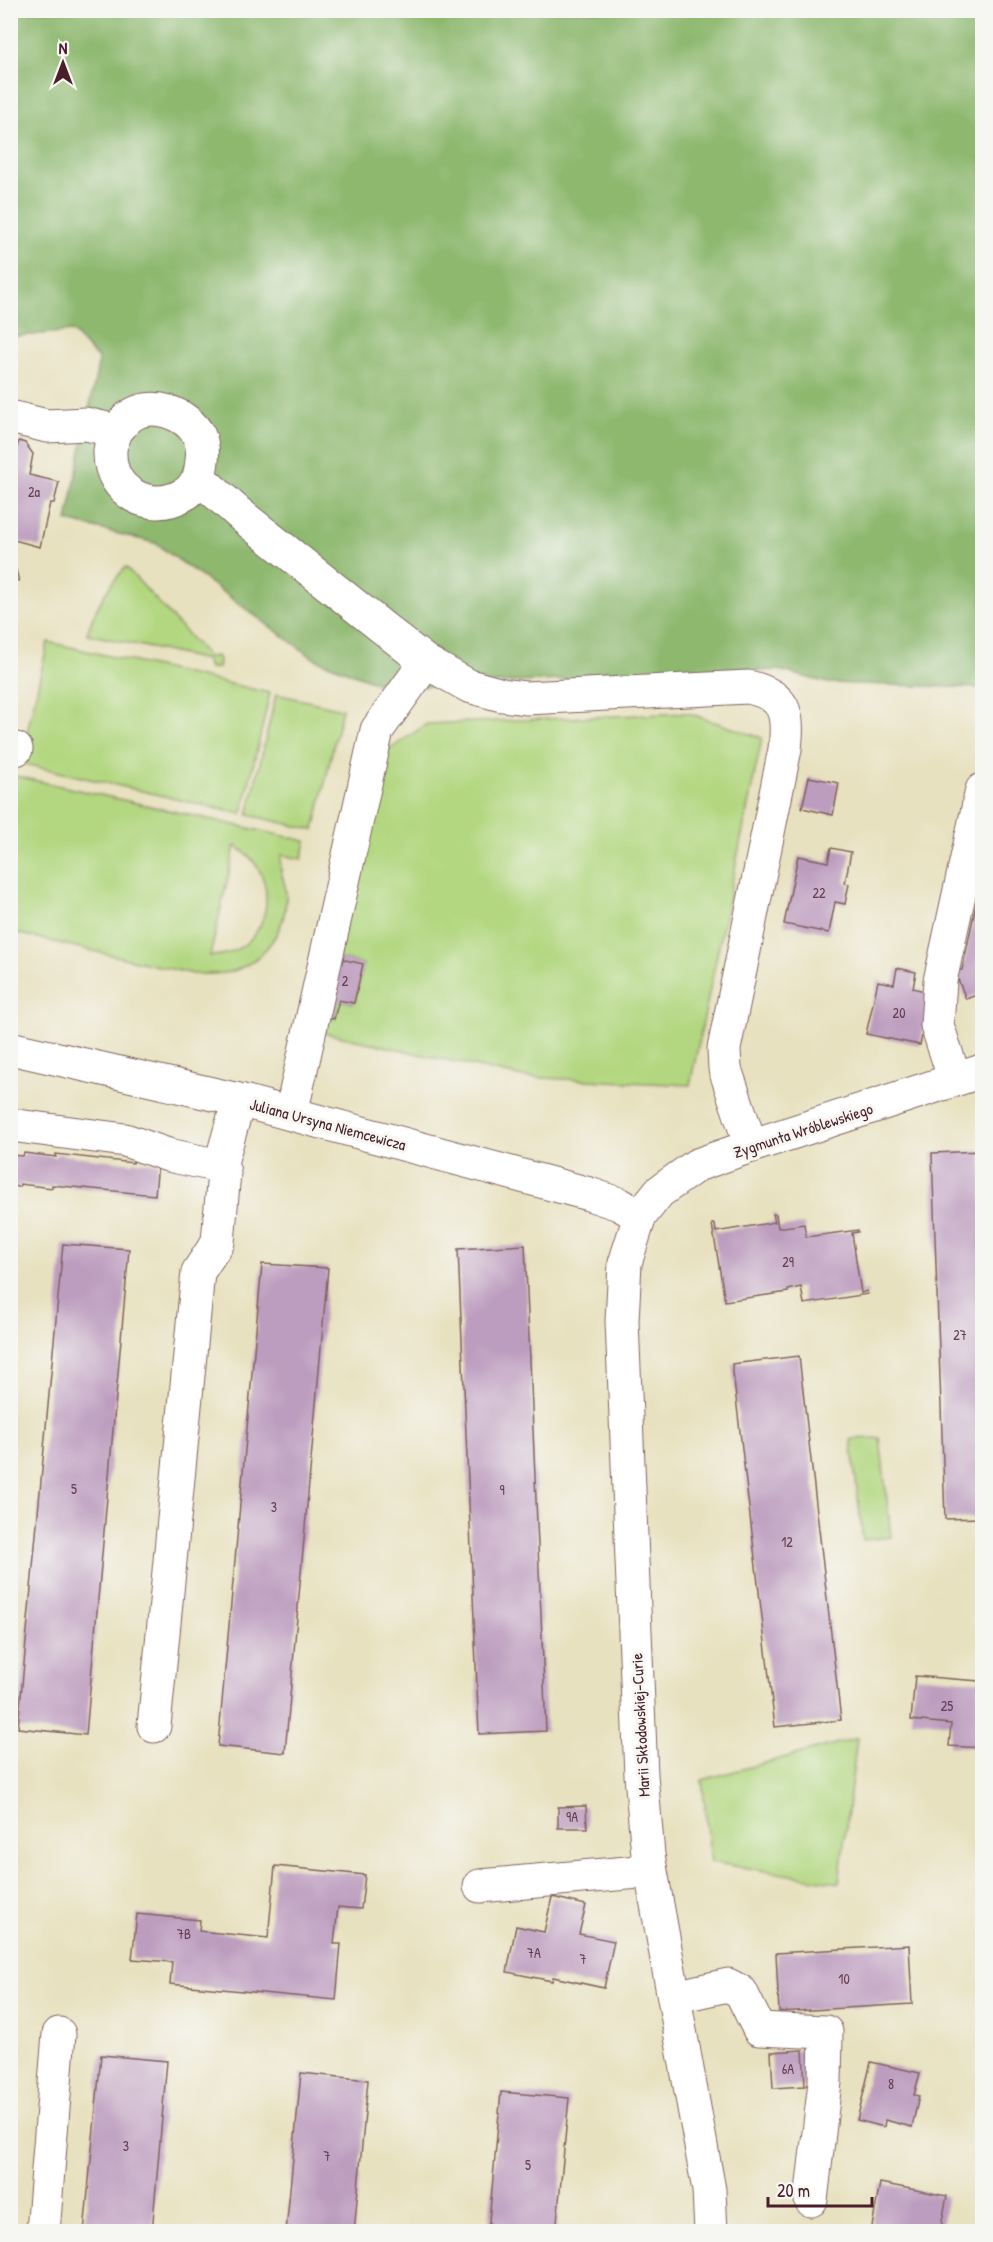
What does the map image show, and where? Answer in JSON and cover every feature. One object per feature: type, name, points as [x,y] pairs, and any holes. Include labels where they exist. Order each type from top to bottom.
[{"type":"street","points":[[149,409],[171,412],[188,421],[200,437],[203,458],[199,478],[185,495],[165,503],[144,501],[125,491],[112,473],[109,452],[116,431],[130,416],[149,409]]},
{"type":"street","points":[[10,417],[47,426],[86,424],[116,431]]},
{"type":"street","points":[[199,478],[242,516],[426,662],[469,686],[502,695],[526,698],[748,687],[765,691],[779,700],[786,714],[788,729],[785,749],[724,1049],[725,1069],[751,1146]]},
{"type":"street","points":[[291,1114],[377,730],[426,662]]},
{"type":"street","points":[[969,1076],[937,1025],[939,981],[982,790]]},
{"type":"street","name":"Juliana Ursyna Niemcewicza","points":[[10,1048],[239,1100],[590,1194],[619,1204],[640,1216]]},
{"type":"street","name":"Zygmunta Wróblewskiego","points":[[640,1216],[659,1192],[697,1165],[969,1076]]},
{"type":"street","points":[[220,1166],[239,1100]]},
{"type":"street","points":[[10,1125],[125,1140],[168,1155],[220,1166],[224,1172],[218,1242],[198,1272],[154,1726]]},
{"type":"street","name":"Marii Skłodowskiej-Curie","points":[[640,1216],[625,1263],[622,1321],[641,1776],[650,1871],[709,2190],[711,2232]]},
{"type":"street","points":[[480,1886],[650,1871]]},
{"type":"street","points":[[674,1997],[728,1985],[741,1992],[759,2029],[826,2032],[825,2082],[811,2200]]},
{"type":"street","points":[[43,2232],[59,2034]]},
{"type":"green space","points":[[11,11],[982,11],[982,688],[828,683],[778,670],[390,688],[315,659],[155,543],[67,521],[99,360],[72,331],[11,337]]},
{"type":"green space","points":[[126,567],[208,657],[217,656],[218,668],[209,668],[206,660],[87,634],[102,598]]},
{"type":"green space","points":[[48,642],[270,693],[242,814],[20,763]]},
{"type":"green space","points":[[276,694],[342,709],[314,830],[248,815]]},
{"type":"green space","points":[[688,713],[762,738],[690,1085],[523,1077],[320,1032],[323,1017],[335,1019],[339,1000],[354,1003],[363,964],[337,958],[383,745],[393,747],[427,724]]},
{"type":"green space","points":[[11,775],[306,841],[302,859],[282,855],[281,872],[286,895],[283,920],[278,931],[264,951],[245,966],[234,971],[219,974],[193,974],[11,932]],"holes":[[[235,846],[249,857],[259,870],[265,885],[266,902],[263,918],[256,932],[245,944],[229,953],[210,956]]]},
{"type":"green space","points":[[880,1438],[891,1537],[863,1540],[851,1439]]},
{"type":"green space","points":[[857,1738],[839,1883],[711,1862],[702,1780]]},
{"type":"building","points":[[19,441],[25,443],[33,454],[29,475],[59,482],[54,503],[50,503],[40,547],[10,539],[10,445],[17,447]]},
{"type":"building","points":[[11,552],[19,581],[10,579]]},
{"type":"building","points":[[809,777],[839,783],[833,815],[802,808]]},
{"type":"building","points":[[831,848],[851,852],[845,883],[849,884],[845,904],[835,902],[829,933],[784,924],[798,856],[828,862]]},
{"type":"building","points":[[979,891],[982,892],[982,993],[966,999],[955,972],[962,970]]},
{"type":"building","points":[[337,958],[363,964],[354,1003],[339,1000],[334,1019],[323,1017]]},
{"type":"building","points":[[897,968],[916,972],[913,988],[931,993],[920,1045],[866,1034],[878,981],[894,984]]},
{"type":"building","points":[[982,1151],[982,1518],[945,1519],[932,1153]]},
{"type":"building","points":[[24,1153],[56,1157],[56,1154],[133,1163],[133,1161],[158,1163],[155,1195],[52,1185],[52,1188],[20,1184],[20,1187],[10,1186],[10,1155],[23,1156]]},
{"type":"building","points":[[773,1214],[776,1214],[778,1228],[804,1224],[806,1237],[858,1230],[852,1233],[861,1293],[867,1291],[868,1294],[804,1304],[801,1287],[788,1290],[788,1292],[725,1301],[712,1224],[715,1224],[716,1232],[775,1222]]},
{"type":"building","points":[[63,1244],[129,1249],[86,1735],[18,1728]]},
{"type":"building","points":[[525,1245],[546,1731],[479,1734],[458,1249]]},
{"type":"building","points":[[262,1264],[328,1268],[285,1753],[218,1746]]},
{"type":"building","points":[[799,1356],[841,1720],[775,1727],[732,1364]]},
{"type":"building","points":[[915,1676],[979,1681],[978,1692],[982,1692],[982,1748],[949,1746],[951,1724],[911,1720]]},
{"type":"building","points":[[586,1806],[587,1828],[558,1828],[558,1807]]},
{"type":"building","points":[[275,1866],[365,1875],[361,1909],[338,1907],[334,1944],[341,1944],[336,2000],[170,1984],[172,1962],[132,1959],[137,1914],[200,1920],[199,1931],[268,1938]]},
{"type":"building","points":[[552,1897],[586,1905],[579,1934],[614,1941],[604,1988],[553,1977],[552,1981],[507,1972],[516,1926],[544,1932]]},
{"type":"building","points":[[909,1945],[912,2004],[779,2012],[776,1953]]},
{"type":"building","points":[[803,2050],[805,2086],[773,2088],[771,2052]]},
{"type":"building","points":[[101,2055],[167,2061],[152,2232],[84,2232]]},
{"type":"building","points":[[871,2062],[920,2073],[914,2095],[919,2096],[912,2127],[885,2120],[884,2127],[857,2120]]},
{"type":"building","points":[[301,2073],[368,2080],[354,2232],[286,2232]]},
{"type":"building","points":[[501,2092],[569,2098],[556,2232],[488,2232]]},
{"type":"building","points":[[880,2183],[947,2196],[940,2232],[871,2232]]}]
